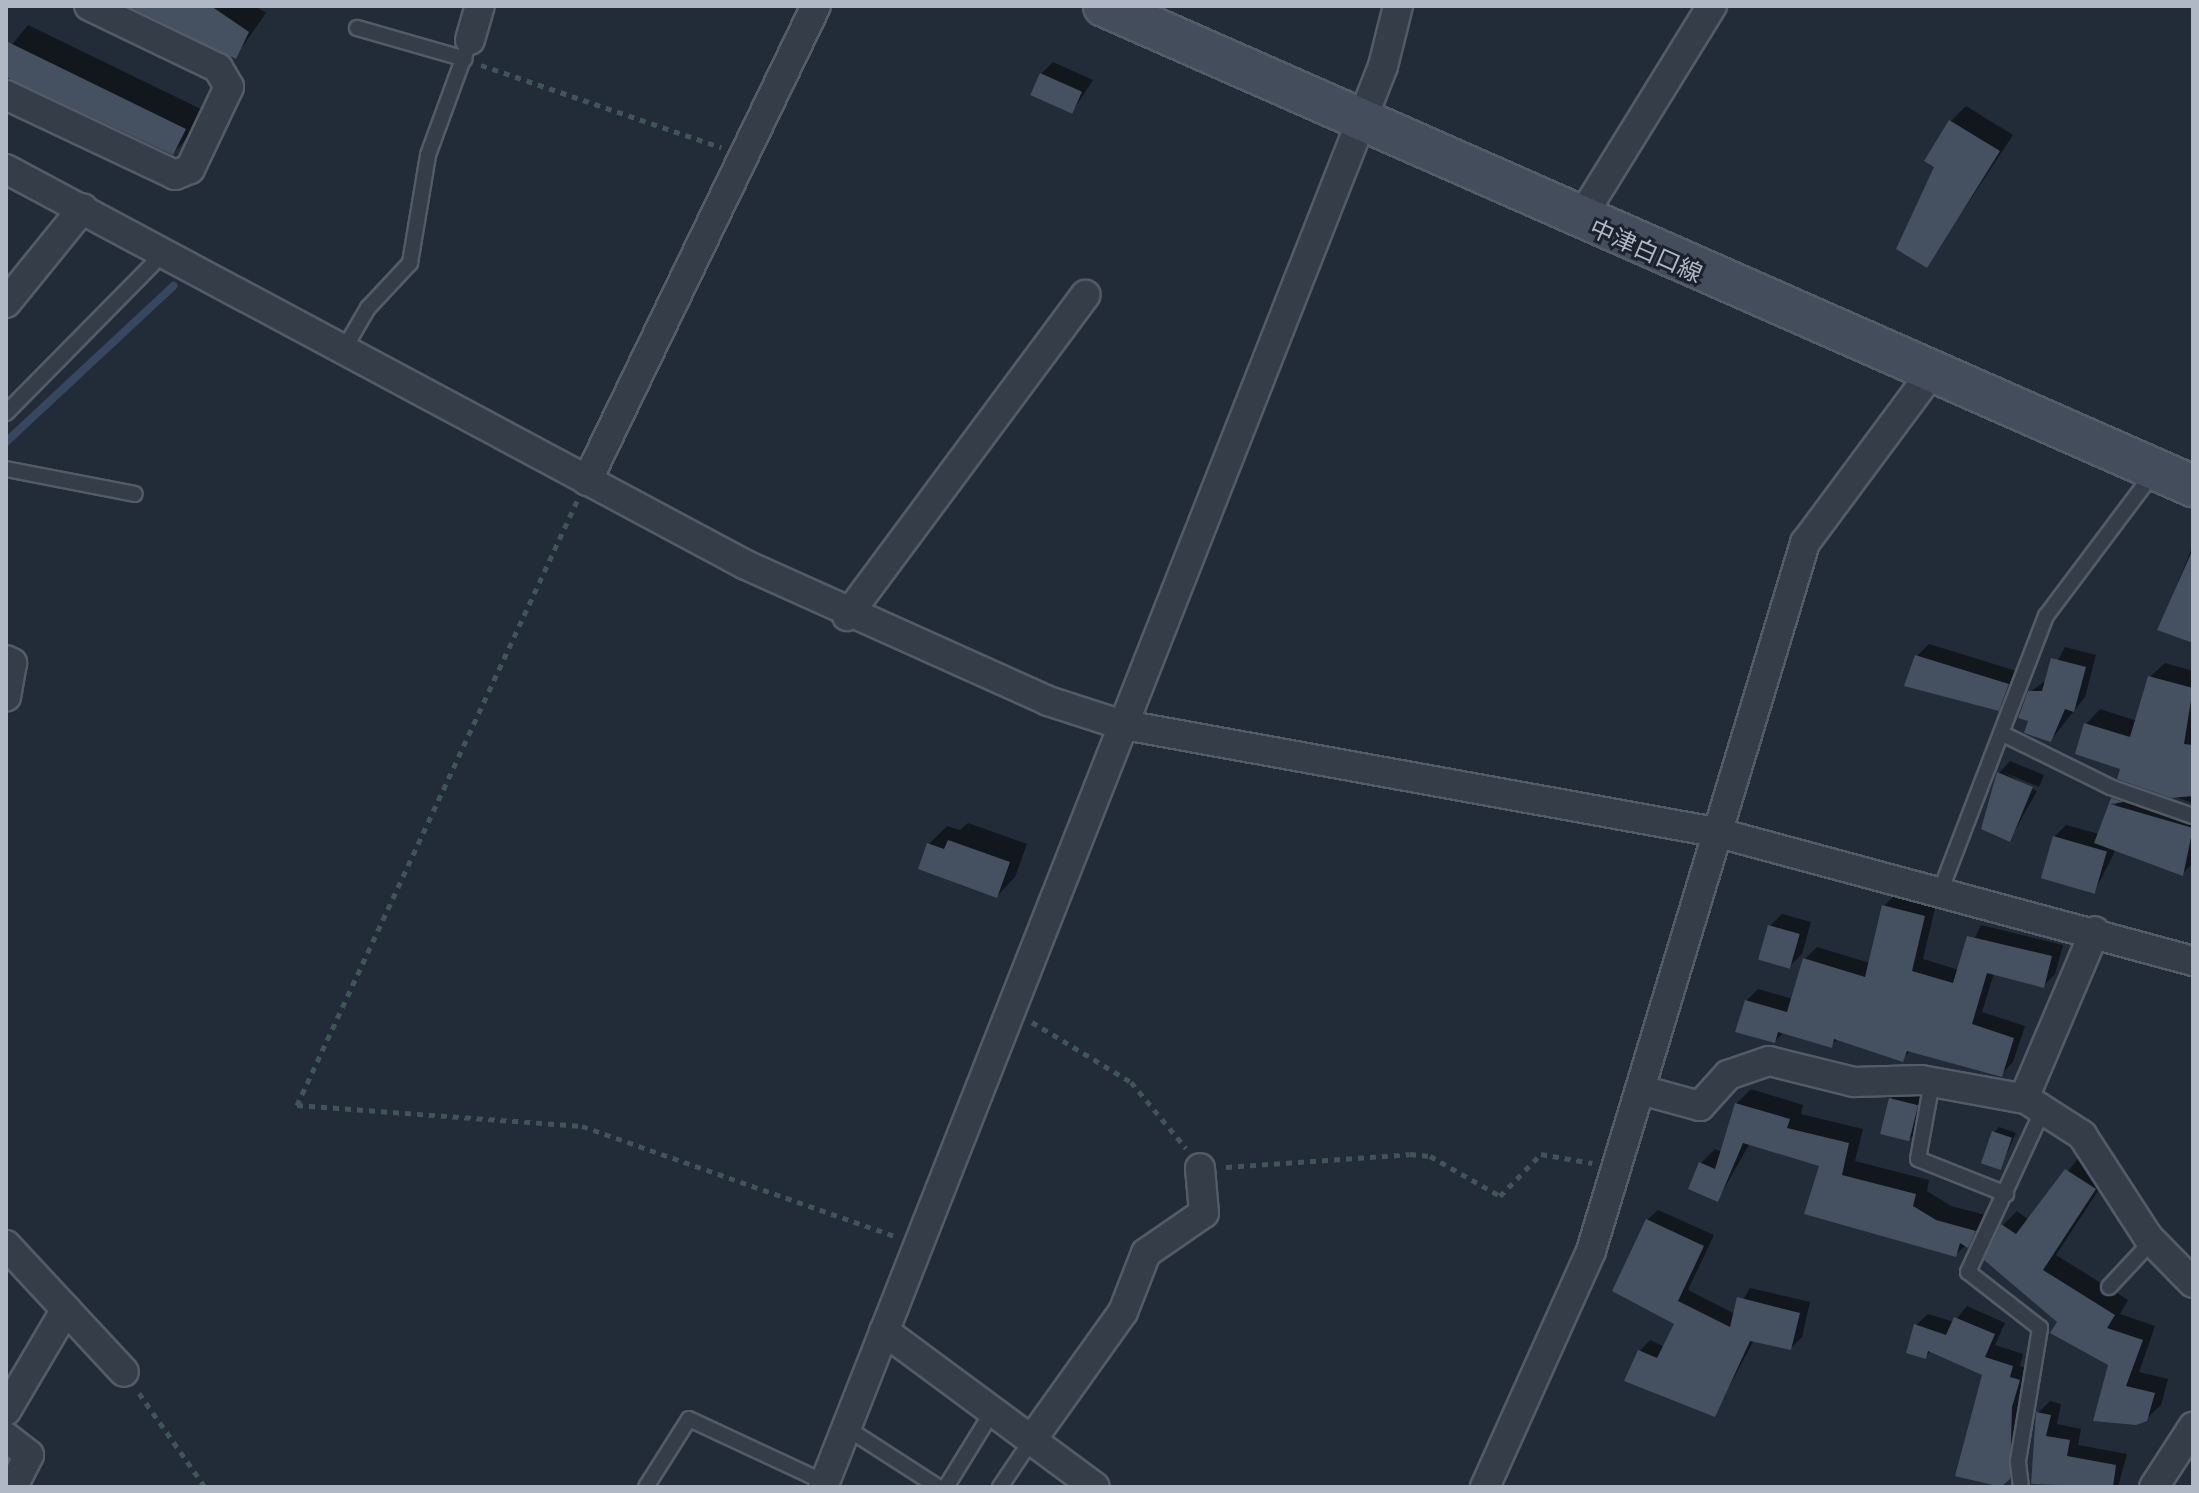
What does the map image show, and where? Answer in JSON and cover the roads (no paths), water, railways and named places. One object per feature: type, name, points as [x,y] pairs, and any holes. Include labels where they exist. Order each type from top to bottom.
[{"type":"main road","name":"中津白口線","points":[[1104,6],[1929,376],[2193,486]]},
{"type":"street","points":[[6,95],[175,175],[190,169],[229,87],[218,68],[89,6]]},
{"type":"street","points":[[467,50],[480,6]]},
{"type":"street","points":[[587,481],[816,6]]},
{"type":"street","points":[[823,1485],[921,1245],[1119,724],[1359,118],[1383,66],[1398,6]]},
{"type":"street","points":[[1579,221],[1712,6]]},
{"type":"street","points":[[6,169],[587,481],[847,616],[1119,724],[1715,832],[2095,931],[2193,961]]},
{"type":"street","points":[[6,303],[83,208]]},
{"type":"street","points":[[847,616],[1085,295]]},
{"type":"street","points":[[1485,1487],[1591,1251],[1715,832],[1805,543],[1929,376]]},
{"type":"street","points":[[6,660],[12,663],[6,696]]},
{"type":"street","points":[[2034,1104],[2095,931]]},
{"type":"street","points":[[1641,1090],[1700,1106],[1728,1075],[1769,1061],[1854,1082],[1932,1082],[2034,1104],[2082,1135],[2152,1241],[2193,1283]]},
{"type":"street","points":[[1033,1438],[1123,1312],[1146,1253],[1204,1213],[1200,1168]]},
{"type":"street","points":[[6,1245],[124,1372]]},
{"type":"street","points":[[6,1411],[66,1309]]},
{"type":"street","points":[[884,1331],[994,1409],[1095,1487]]},
{"type":"street","points":[[2154,1487],[2193,1427]]},
{"type":"street","points":[[6,1437],[29,1455],[13,1487]]},
{"type":"lane","points":[[344,349],[368,308],[410,263],[428,155],[467,50],[357,28]]},
{"type":"lane","points":[[6,413],[164,253]]},
{"type":"lane","points":[[6,469],[135,494]]},
{"type":"lane","points":[[1940,892],[2005,735],[2046,616],[2155,471]]},
{"type":"lane","points":[[2005,735],[2110,787],[2193,816]]},
{"type":"lane","points":[[1932,1082],[1918,1159],[2006,1194]]},
{"type":"lane","points":[[2021,1487],[2018,1461],[2040,1328],[1968,1272],[2006,1194],[2034,1104]]},
{"type":"lane","points":[[2109,1287],[2152,1241]]},
{"type":"lane","points":[[946,1487],[994,1409]]},
{"type":"lane","points":[[646,1487],[689,1419],[823,1485]]},
{"type":"lane","points":[[845,1427],[938,1487]]},
{"type":"lane","points":[[1000,1487],[1033,1438]]},
{"type":"waterway","points":[[6,442],[173,286]]}]
